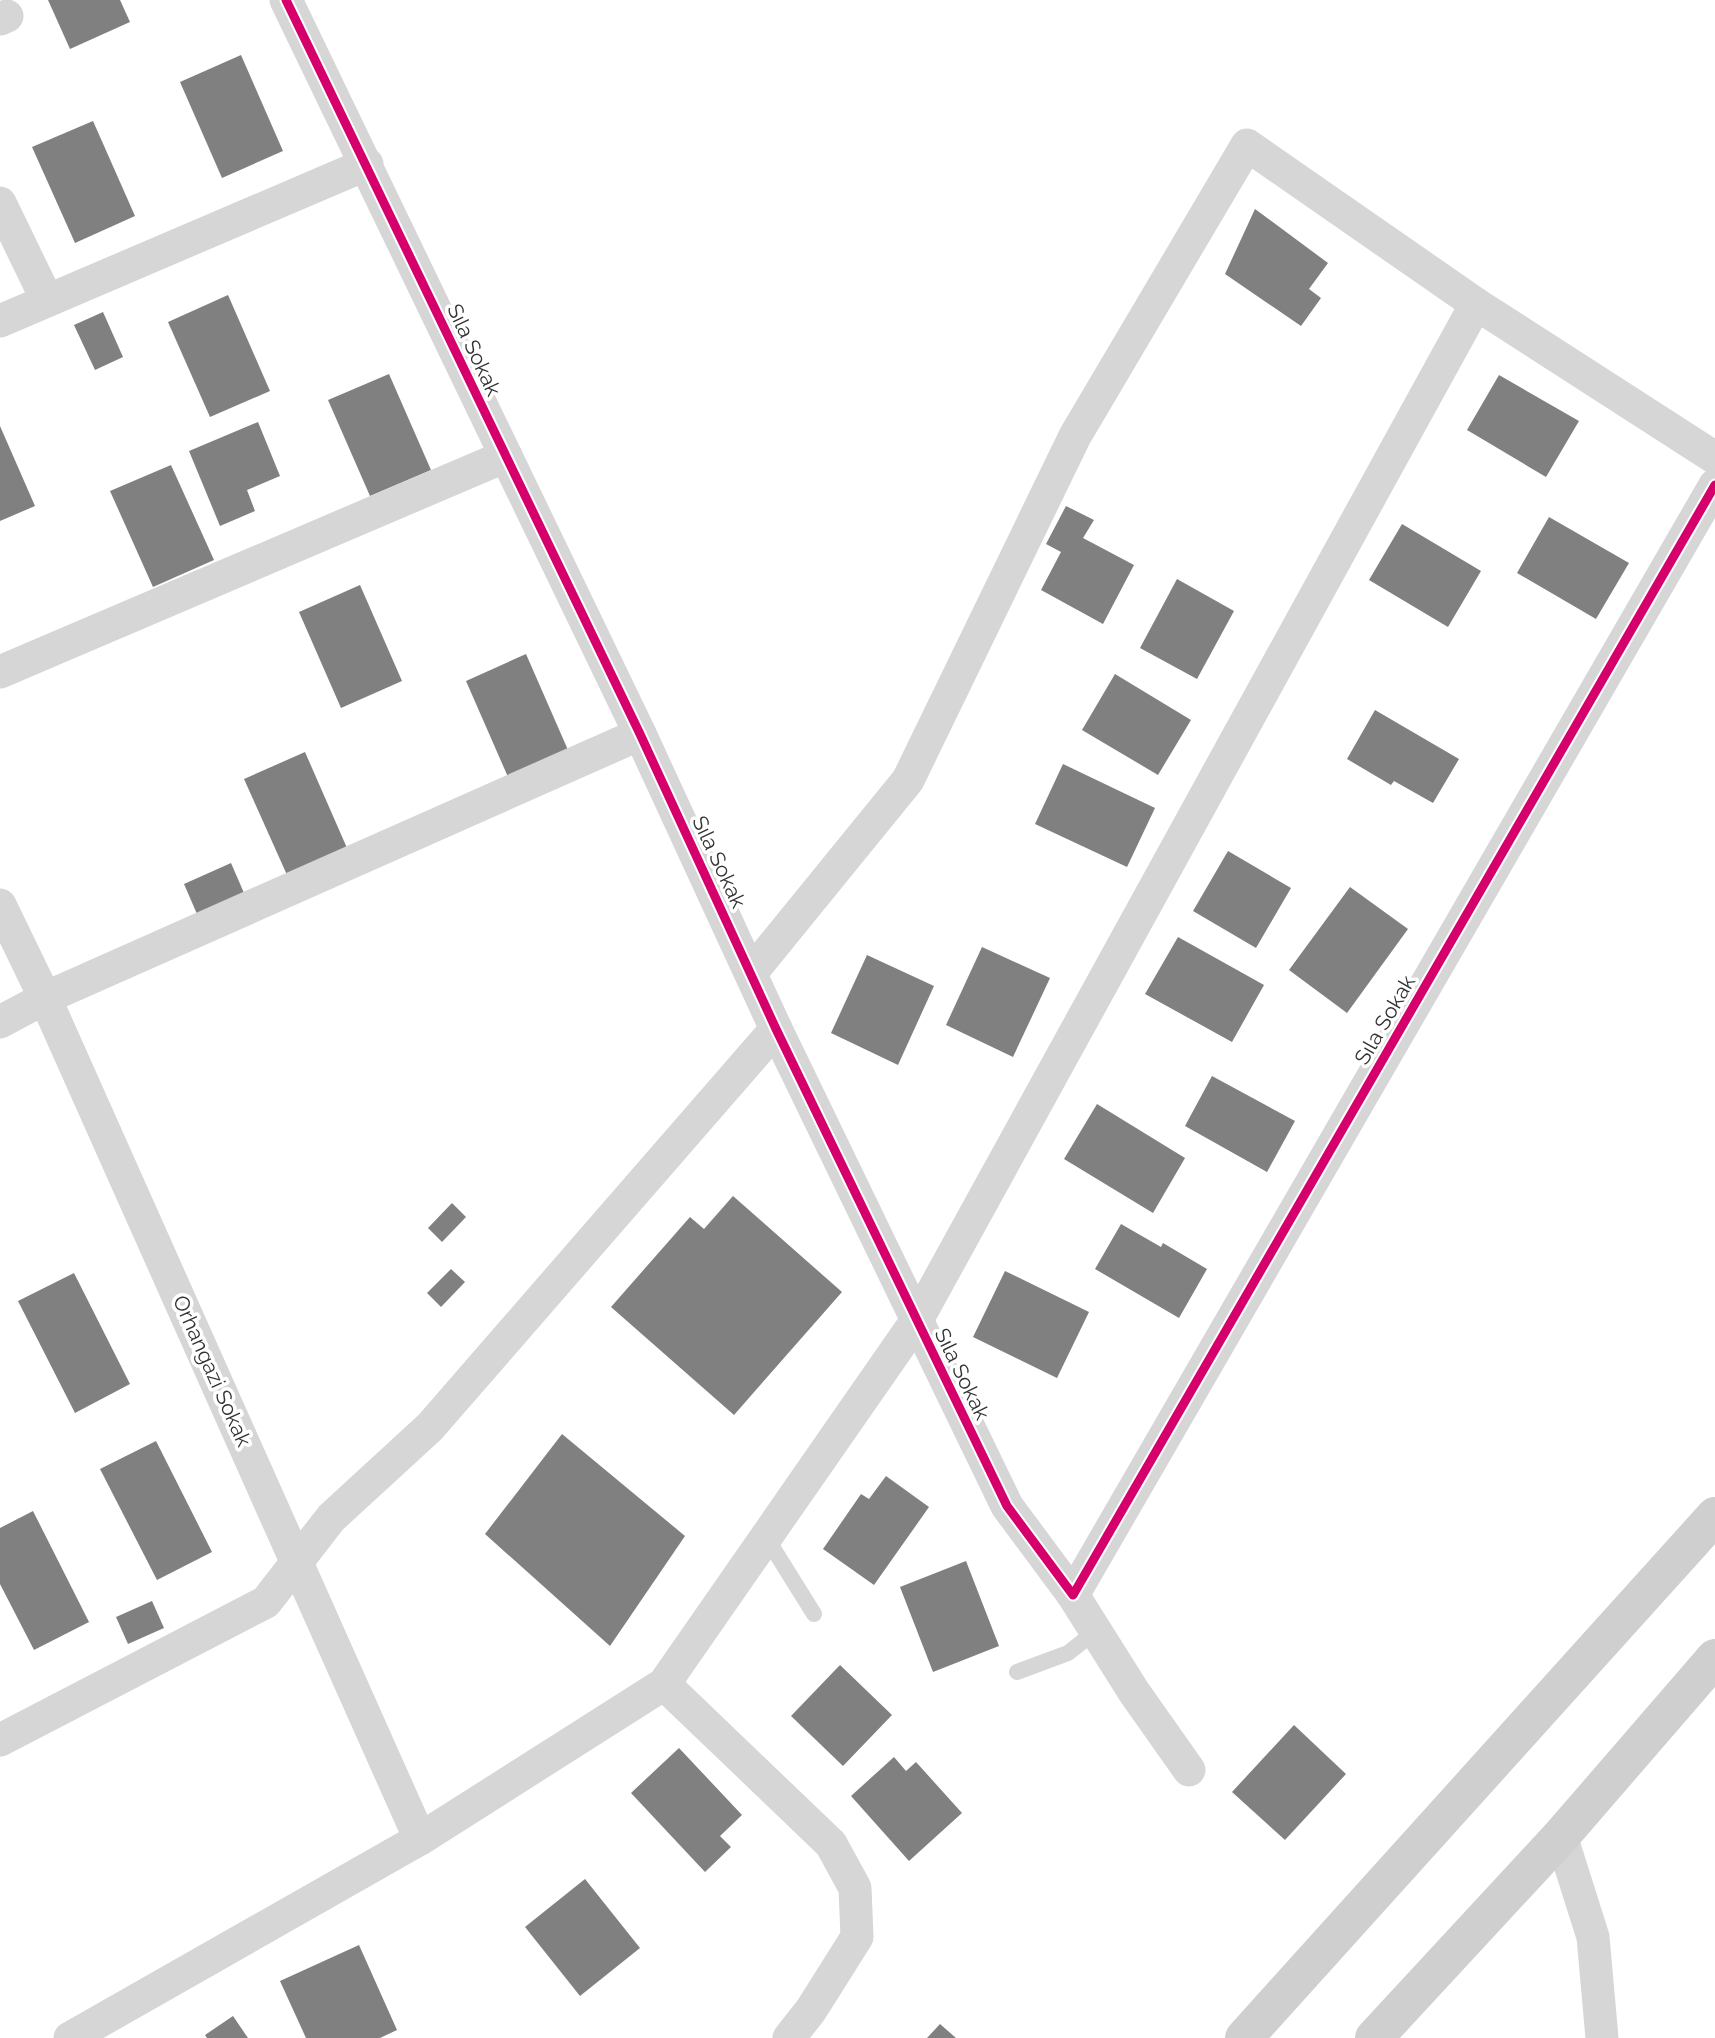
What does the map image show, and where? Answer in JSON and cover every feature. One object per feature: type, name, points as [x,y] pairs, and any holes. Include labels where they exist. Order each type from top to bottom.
[{"type":"main road","points":[[1244,2038],[1715,1517]]},
{"type":"main road","points":[[1374,2038],[1561,1836],[1715,1658]]},
{"type":"street","name":"Sıla Sokak","points":[[286,0],[640,734],[776,1029],[1007,1506],[1073,1594],[1715,485]]},
{"type":"street","points":[[751,973],[908,780],[1075,436],[1247,145],[1476,304],[1715,458]]},
{"type":"street","points":[[0,321],[367,164]]},
{"type":"street","points":[[0,203],[47,300]]},
{"type":"street","points":[[70,2038],[420,1839],[664,1684],[917,1320],[1476,304]]},
{"type":"street","points":[[0,672],[506,456]]},
{"type":"street","points":[[0,1022],[45,998],[640,734]]},
{"type":"street","name":"Orhangazi Sokak","points":[[0,905],[45,998],[420,1839]]},
{"type":"street","points":[[5,1726],[266,1602],[331,1518],[430,1427],[776,1029]]},
{"type":"street","points":[[1073,1594],[1135,1692],[1189,1770]]},
{"type":"street","points":[[664,1684],[831,1844],[855,1888],[858,1937],[811,2010],[789,2038]]},
{"type":"street","points":[[1561,1836],[1593,1937],[1602,2038]]},
{"type":"lane","points":[[766,1538],[814,1614]]},
{"type":"lane","points":[[1017,1672],[1068,1653],[1096,1630]]},
{"type":"building","points":[[48,0],[120,0],[130,22],[70,49]]},
{"type":"building","points":[[241,55],[283,151],[222,178],[180,82]]},
{"type":"building","points":[[93,121],[135,216],[75,243],[32,147]]},
{"type":"building","points":[[1255,209],[1328,263],[1309,289],[1321,298],[1301,326],[1225,274]]},
{"type":"building","points":[[228,295],[270,391],[210,417],[168,322]]},
{"type":"building","points":[[103,312],[123,357],[95,370],[74,325]]},
{"type":"building","points":[[389,374],[431,470],[370,496],[328,400]]},
{"type":"building","points":[[1499,375],[1579,421],[1546,477],[1467,430]]},
{"type":"building","points":[[258,422],[280,476],[247,490],[255,511],[220,526],[189,451]]},
{"type":"building","points":[[0,426],[35,506],[0,521]]},
{"type":"building","points":[[171,465],[214,560],[153,587],[110,491]]},
{"type":"building","points":[[1066,506],[1094,520],[1083,538],[1134,565],[1103,624],[1041,590],[1061,552],[1046,544]]},
{"type":"building","points":[[1549,517],[1629,563],[1596,619],[1517,573]]},
{"type":"building","points":[[1402,524],[1481,571],[1448,627],[1369,580]]},
{"type":"building","points":[[1177,579],[1234,611],[1197,679],[1140,648]]},
{"type":"building","points":[[360,585],[402,681],[341,708],[299,612]]},
{"type":"building","points":[[526,654],[568,750],[508,777],[466,681]]},
{"type":"building","points":[[1115,674],[1191,720],[1158,775],[1082,730]]},
{"type":"building","points":[[1375,710],[1459,759],[1433,803],[1394,781],[1391,785],[1347,759]]},
{"type":"building","points":[[305,752],[347,848],[287,875],[244,779]]},
{"type":"building","points":[[1063,764],[1155,808],[1127,867],[1035,824]]},
{"type":"building","points":[[1228,851],[1291,888],[1256,948],[1193,911]]},
{"type":"building","points":[[231,863],[244,893],[197,914],[184,884]]},
{"type":"building","points":[[1350,887],[1408,929],[1347,1013],[1289,970]]},
{"type":"building","points":[[1178,937],[1264,985],[1232,1042],[1145,994]]},
{"type":"building","points":[[982,947],[1050,978],[1013,1057],[946,1025]]},
{"type":"building","points":[[867,955],[934,986],[898,1065],[831,1033]]},
{"type":"building","points":[[1212,1076],[1295,1121],[1267,1172],[1185,1126]]},
{"type":"building","points":[[1097,1104],[1185,1158],[1153,1213],[1064,1159]]},
{"type":"building","points":[[733,1196],[842,1292],[734,1415],[611,1307],[690,1217],[704,1229]]},
{"type":"building","points":[[452,1203],[466,1217],[442,1242],[428,1228]]},
{"type":"building","points":[[1121,1224],[1161,1247],[1163,1243],[1207,1269],[1179,1318],[1095,1269]]},
{"type":"building","points":[[451,1269],[465,1282],[441,1307],[427,1293]]},
{"type":"building","points":[[1005,1271],[1089,1312],[1057,1378],[973,1337]]},
{"type":"building","points":[[74,1273],[130,1384],[75,1413],[18,1301]]},
{"type":"building","points":[[562,1434],[685,1536],[610,1646],[485,1534]]},
{"type":"building","points":[[156,1441],[212,1552],[157,1580],[100,1469]]},
{"type":"building","points":[[886,1476],[929,1507],[874,1585],[823,1549],[861,1494],[869,1499]]},
{"type":"building","points":[[33,1511],[89,1622],[34,1650],[0,1584],[0,1528]]},
{"type":"building","points":[[966,1561],[999,1646],[933,1672],[900,1587]]},
{"type":"building","points":[[152,1601],[164,1628],[128,1644],[116,1617]]},
{"type":"building","points":[[840,1665],[892,1715],[843,1766],[791,1716]]},
{"type":"building","points":[[1294,1725],[1346,1774],[1285,1840],[1232,1792]]},
{"type":"building","points":[[679,1748],[742,1815],[720,1836],[731,1847],[705,1872],[631,1793]]},
{"type":"building","points":[[894,1757],[906,1771],[916,1762],[962,1813],[909,1861],[851,1796]]},
{"type":"building","points":[[585,1879],[640,1948],[580,1996],[525,1927]]},
{"type":"building","points":[[359,1945],[397,2030],[380,2038],[306,2038],[280,1981]]},
{"type":"building","points":[[233,2016],[248,2038],[207,2038],[205,2035]]},
{"type":"building","points":[[940,2024],[956,2038],[927,2038]]},
{"type":"cycle path","points":[[286,0],[640,734],[776,1029],[1007,1506],[1073,1595],[1715,485]]}]
